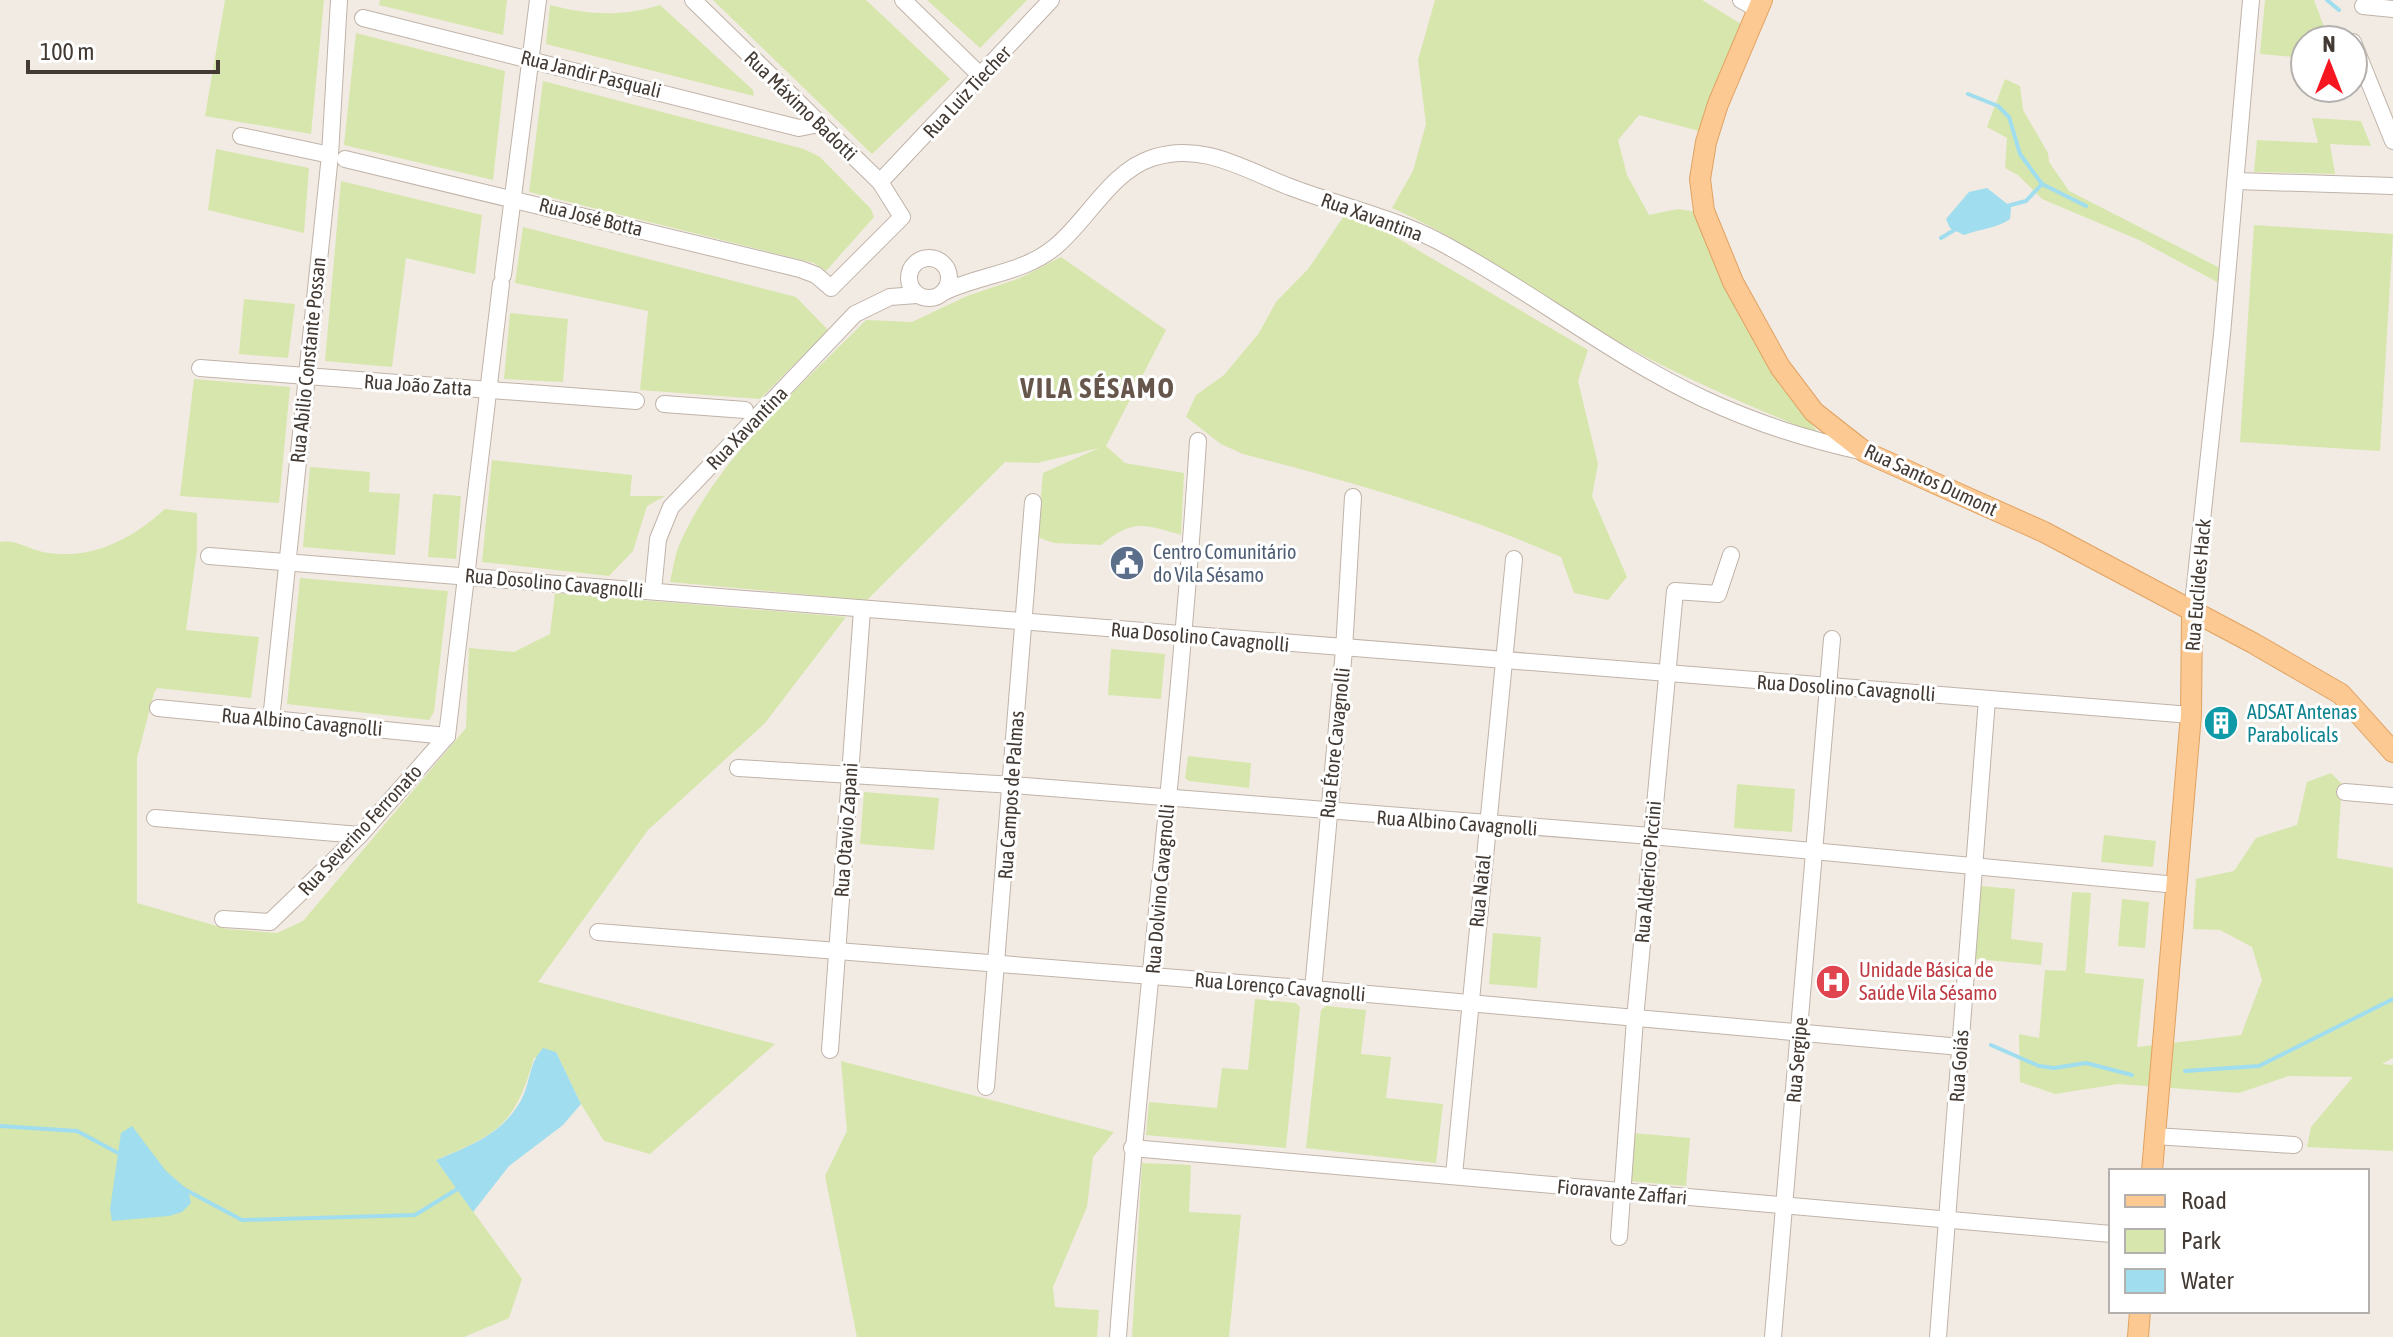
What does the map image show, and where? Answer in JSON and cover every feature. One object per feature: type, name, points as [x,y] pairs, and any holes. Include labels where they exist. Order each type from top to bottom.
[{"type":"main road","name":"Rua Santos Dumont","points":[[1754,3],[1706,142],[1700,179],[1704,211],[1733,282],[1780,367],[1814,412],[1865,452],[2044,532],[2253,643],[2341,694],[2393,752]]},
{"type":"main road","name":"Rua Euclides Hack","points":[[2152,1169],[2191,715],[2192,613]]},
{"type":"main road","points":[[2138,1337],[2140,1313]]},
{"type":"street","name":"Rua Abilio Constante Possan","points":[[271,720],[307,376],[337,157],[339,0]]},
{"type":"street","points":[[447,736],[538,0]]},
{"type":"street","name":"Rua Máximo Badotti","points":[[693,0],[880,182],[902,217],[831,288]]},
{"type":"street","points":[[903,0],[982,77]]},
{"type":"street","name":"Rua Luiz Tiecher","points":[[880,182],[982,77],[1051,0]]},
{"type":"street","name":"Rua Euclides Hack","points":[[2192,613],[2236,181],[2251,0]]},
{"type":"street","points":[[2363,6],[2393,9]]},
{"type":"street","name":"Rua Jandir Pasquali","points":[[363,18],[799,128],[819,124]]},
{"type":"street","points":[[2369,77],[2389,122],[2393,141]]},
{"type":"street","name":"Rua José Botta","points":[[241,136],[513,198],[800,269],[816,275],[831,288]]},
{"type":"street","name":"Rua Xavantina","points":[[944,292],[973,278],[1013,270],[1054,248],[1120,176],[1151,158],[1186,152],[1221,157],[1304,192],[1402,224],[1441,243],[1561,318],[1701,398],[1794,437],[1865,452]]},
{"type":"street","points":[[2236,181],[2393,186]]},
{"type":"street","points":[[890,297],[914,264],[927,258],[973,278]]},
{"type":"street","points":[[890,297],[917,295],[934,298],[944,292],[949,280],[945,267]]},
{"type":"street","points":[[909,274],[910,286],[917,295]]},
{"type":"street","name":"Rua Xavantina","points":[[653,591],[658,539],[671,507],[855,314],[890,297]]},
{"type":"street","name":"Rua João Zatta","points":[[200,368],[636,401]]},
{"type":"street","points":[[664,404],[745,410]]},
{"type":"street","name":"Rua Dolvino Cavagnolli","points":[[1118,1337],[1132,1148],[1186,637],[1198,441]]},
{"type":"street","name":"Rua Étore Cavagnolli","points":[[1313,990],[1344,650],[1353,497]]},
{"type":"street","name":"Rua Campos de Palmas","points":[[986,1087],[1013,785],[1033,502]]},
{"type":"street","name":"Rua Alderico Piccini","points":[[1619,1237],[1635,1019],[1675,591],[1718,594],[1731,555]]},
{"type":"street","name":"Rua Dosolino Cavagnolli","points":[[209,556],[1344,650],[2191,715]]},
{"type":"street","name":"Rua Natal","points":[[1454,1175],[1514,559]]},
{"type":"street","name":"Rua Otavio Zapani","points":[[830,1050],[862,610]]},
{"type":"street","name":"Rua Sergipe","points":[[1773,1337],[1832,639]]},
{"type":"street","name":"Rua Goiás","points":[[1938,1337],[1987,699]]},
{"type":"street","name":"Rua Albino Cavagnolli","points":[[158,708],[447,736]]},
{"type":"street","name":"Rua Severino Ferronato","points":[[223,919],[270,922],[360,835],[447,736]]},
{"type":"street","name":"Rua Albino Cavagnolli","points":[[738,768],[1013,785],[1328,813],[1651,836],[2177,885]]},
{"type":"street","points":[[2345,792],[2393,796]]},
{"type":"street","points":[[155,818],[360,835]]},
{"type":"street","name":"Rua Lorenço Cavagnolli","points":[[598,932],[1469,1002],[1961,1047]]},
{"type":"street","points":[[2155,1136],[2294,1145]]},
{"type":"street","name":"Fioravante Zaffari","points":[[1132,1148],[2109,1234]]},
{"type":"green space","points":[[225,0],[324,0],[311,134],[205,116]]},
{"type":"green space","points":[[380,0],[507,0],[503,35],[379,5]]},
{"type":"green space","points":[[713,0],[866,0],[950,79],[872,154]]},
{"type":"green space","points":[[927,0],[1027,0],[980,48]]},
{"type":"green space","points":[[1435,0],[1702,0],[1741,24],[1715,102],[1699,131],[1639,115],[1618,140],[1627,175],[1649,215],[1678,209],[1698,212],[1793,401],[1821,436],[1637,352],[1449,237],[1392,208],[1413,171],[1426,124],[1418,60]]},
{"type":"green space","points":[[2265,0],[2314,0],[2323,24],[2289,24],[2289,57],[2260,54]]},
{"type":"green space","points":[[550,5],[605,13],[660,5],[753,90],[754,96],[546,44]]},
{"type":"green space","points":[[356,33],[505,71],[493,180],[344,145]]},
{"type":"green space","points":[[2005,79],[2020,86],[2023,110],[2048,153],[2049,162],[2069,191],[2220,268],[2219,283],[2139,240],[2042,199],[2018,175],[2005,168],[2007,138],[1987,127]]},
{"type":"green space","points":[[543,81],[804,149],[820,157],[871,209],[874,217],[826,271],[814,263],[529,192]]},
{"type":"green space","points":[[2312,118],[2361,121],[2371,146],[2330,144],[2335,174],[2254,172],[2257,140],[2318,143]]},
{"type":"green space","points":[[216,149],[309,168],[304,233],[208,210]]},
{"type":"green space","points":[[341,181],[482,215],[475,274],[406,258],[392,367],[325,361]]},
{"type":"green space","points":[[1345,214],[1375,225],[1588,350],[1578,381],[1598,464],[1592,496],[1627,577],[1608,600],[1574,593],[1561,557],[1444,512],[1243,454],[1221,444],[1186,417],[1196,395],[1224,375],[1259,333],[1276,302],[1309,268]]},
{"type":"green space","points":[[2254,225],[2393,234],[2380,451],[2240,442]]},
{"type":"green space","points":[[523,227],[796,297],[828,330],[760,399],[640,390],[648,311],[515,283]]},
{"type":"green space","points":[[1061,257],[1166,330],[1106,446],[1125,463],[1184,473],[1181,535],[1139,526],[1122,531],[1101,545],[1054,543],[1037,537],[1043,473],[1099,448],[1037,463],[1005,462],[867,600],[670,582],[681,541],[717,479],[789,396],[866,320],[912,322],[967,296],[1020,278]]},
{"type":"green space","points":[[244,299],[295,304],[288,358],[239,354]]},
{"type":"green space","points":[[510,313],[568,319],[563,382],[504,379]]},
{"type":"green space","points":[[194,379],[290,387],[279,503],[180,496]]},
{"type":"green space","points":[[492,460],[632,475],[630,496],[665,496],[647,506],[633,551],[609,576],[482,562]]},
{"type":"green space","points":[[310,467],[370,472],[369,492],[400,494],[395,555],[303,547]]},
{"type":"green space","points":[[433,494],[461,496],[456,559],[428,557]]},
{"type":"green space","points":[[165,509],[197,513],[197,550],[186,630],[259,637],[251,698],[157,688],[154,693],[137,758],[137,903],[227,929],[277,933],[303,921],[466,728],[469,648],[514,652],[550,634],[555,593],[846,617],[765,723],[648,830],[538,982],[775,1044],[650,1154],[604,1141],[581,1104],[556,1052],[534,1058],[519,1099],[501,1124],[475,1143],[436,1160],[522,1279],[509,1318],[464,1337],[0,1337],[0,542],[60,554],[93,551],[124,539]]},
{"type":"green space","points":[[300,578],[448,591],[434,712],[429,720],[287,704]]},
{"type":"green space","points":[[1111,649],[1165,654],[1161,699],[1108,695]]},
{"type":"green space","points":[[1188,756],[1251,763],[1249,788],[1189,781],[1185,778]]},
{"type":"green space","points":[[2331,773],[2342,784],[2337,858],[2393,868],[2393,1058],[2382,1064],[2393,1065],[2393,1151],[2307,1147],[2311,1127],[2353,1077],[2289,1076],[2239,1093],[2118,1084],[2055,1094],[2020,1082],[2019,1034],[2039,1038],[2045,970],[2066,971],[2072,892],[2091,893],[2085,973],[2144,979],[2137,1047],[2241,1035],[2262,980],[2252,947],[2220,930],[2193,929],[2196,879],[2234,871],[2256,838],[2297,825],[2307,782]]},
{"type":"green space","points":[[1737,784],[1795,789],[1792,832],[1734,828]]},
{"type":"green space","points":[[864,792],[939,798],[934,850],[860,844]]},
{"type":"green space","points":[[2104,835],[2156,841],[2153,867],[2101,862]]},
{"type":"green space","points":[[1980,886],[2015,889],[2011,939],[2043,943],[2041,965],[1974,959]]},
{"type":"green space","points":[[2122,899],[2149,902],[2145,948],[2118,946]]},
{"type":"green space","points":[[1493,933],[1541,937],[1537,988],[1489,984]]},
{"type":"green space","points":[[1255,999],[1296,1003],[1300,1007],[1286,1148],[1146,1135],[1149,1102],[1217,1108],[1222,1068],[1248,1070]]},
{"type":"green space","points":[[1326,1006],[1366,1010],[1361,1054],[1391,1057],[1386,1098],[1443,1104],[1436,1163],[1306,1148],[1321,1010]]},
{"type":"green space","points":[[841,1061],[1114,1132],[1093,1157],[1087,1207],[1053,1287],[1055,1307],[1099,1310],[1097,1337],[857,1337],[825,1176],[847,1131]]},
{"type":"green space","points":[[1633,1133],[1690,1138],[1686,1186],[1628,1181]]},
{"type":"green space","points":[[1142,1163],[1191,1165],[1189,1212],[1241,1215],[1229,1337],[1132,1337]]},
{"type":"water","points":[[1987,188],[2011,207],[2010,219],[1964,235],[1950,228],[1946,219],[1969,192]]},
{"type":"water","points":[[543,1048],[556,1052],[581,1104],[563,1125],[509,1166],[473,1212],[436,1160],[487,1136],[508,1118],[524,1094],[533,1064]]},
{"type":"water","points":[[132,1126],[166,1171],[188,1190],[191,1203],[182,1212],[112,1221],[110,1209],[121,1133]]},
{"type":"waterway","points":[[2327,0],[2339,10]]},
{"type":"waterway","points":[[1968,94],[1998,106],[2009,117],[2020,154],[2042,184],[2086,206]]},
{"type":"waterway","points":[[2007,206],[2026,201],[2042,184]]},
{"type":"waterway","points":[[1941,238],[1956,229]]},
{"type":"waterway","points":[[2185,1071],[2259,1066],[2393,999]]},
{"type":"waterway","points":[[1991,1045],[2039,1066],[2054,1068],[2086,1063],[2132,1075]]},
{"type":"waterway","points":[[0,1126],[77,1131],[120,1154]]},
{"type":"waterway","points":[[184,1189],[242,1220],[415,1215],[459,1188]]},
{"type":"place","name":"Centro Comunitário do Vila Sésamo","points":[[1127,563]]},
{"type":"place","name":"ADSAT Antenas Parabolicals","points":[[2221,723]]},
{"type":"place","name":"Unidade Básica de Saúde Vila Sésamo","points":[[1833,982]]},
{"type":"district","name":"VILA SÉSAMO","points":[[1098,388]]}]
